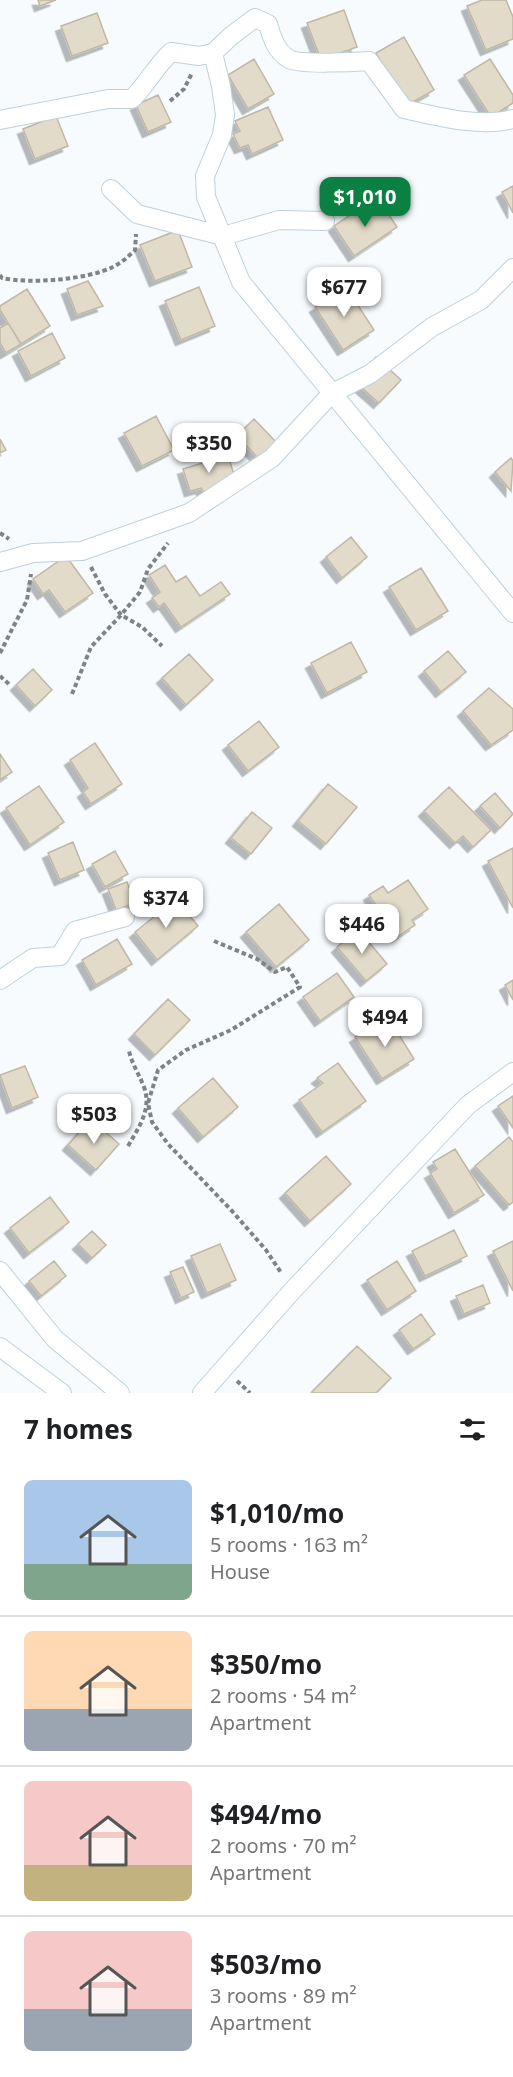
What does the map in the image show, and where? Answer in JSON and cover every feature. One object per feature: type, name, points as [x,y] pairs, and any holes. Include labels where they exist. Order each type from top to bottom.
[{"type":"street","points":[[0,120],[108,99],[132,99],[171,52],[206,55],[255,18],[268,24],[275,45],[291,61],[333,64],[369,61],[404,109],[453,120],[504,122],[513,119]]},
{"type":"street","points":[[206,55],[221,86],[225,115],[222,135],[205,177],[206,196],[241,282],[513,613]]},
{"type":"street","points":[[111,189],[137,214],[223,236],[279,220],[325,221]]},
{"type":"street","points":[[0,562],[33,553],[82,550],[189,513],[272,458],[331,394],[370,374],[432,327],[481,300],[513,268]]},
{"type":"street","points":[[0,980],[33,958],[60,956],[75,931],[125,917]]},
{"type":"street","points":[[202,1393],[293,1290],[468,1105],[513,1072]]},
{"type":"street","points":[[0,1271],[55,1339],[120,1393]]},
{"type":"street","points":[[0,1347],[62,1393]]},
{"type":"path","points":[[170,101],[184,89],[206,55]]},
{"type":"path","points":[[0,275],[2,278],[18,282],[43,281],[90,274],[111,268],[135,250],[137,214]]},
{"type":"path","points":[[72,694],[91,647],[122,615],[140,592],[148,569],[169,541]]},
{"type":"path","points":[[82,550],[105,594],[122,615],[142,627],[162,646]]},
{"type":"path","points":[[0,653],[27,600],[33,553]]},
{"type":"path","points":[[0,676],[11,686]]},
{"type":"path","points":[[128,1146],[141,1124],[158,1070],[186,1050],[231,1030],[300,987],[287,966],[274,972],[257,959],[214,941]]},
{"type":"path","points":[[129,1051],[133,1066],[144,1087],[152,1122],[168,1144],[266,1250],[293,1290]]},
{"type":"building","points":[[38,0],[56,0],[40,6]]},
{"type":"building","points":[[482,0],[506,0],[513,17],[513,39],[486,50],[467,6]]},
{"type":"building","points":[[344,10],[357,47],[321,60],[307,23]]},
{"type":"building","points":[[97,13],[108,43],[72,56],[61,26]]},
{"type":"building","points":[[404,37],[434,90],[406,106],[376,53]]},
{"type":"building","points":[[254,59],[274,94],[248,109],[228,75]]},
{"type":"building","points":[[490,59],[513,95],[513,103],[491,117],[464,75]]},
{"type":"building","points":[[158,95],[171,122],[148,132],[136,105]]},
{"type":"building","points":[[268,107],[283,140],[252,154],[248,145],[240,148],[233,134],[240,131],[235,121]]},
{"type":"building","points":[[56,116],[68,146],[35,159],[23,129]]},
{"type":"building","points":[[513,186],[513,213],[502,192]]},
{"type":"building","points":[[371,201],[380,214],[386,210],[397,227],[354,256],[334,226]]},
{"type":"building","points":[[178,230],[192,267],[155,281],[140,245]]},
{"type":"building","points":[[88,281],[103,306],[77,315],[67,289]]},
{"type":"building","points":[[199,287],[215,326],[181,340],[165,301]]},
{"type":"building","points":[[346,287],[374,330],[343,350],[315,307]]},
{"type":"building","points":[[27,289],[50,326],[21,344],[0,310],[0,306]]},
{"type":"building","points":[[8,323],[21,344],[6,353],[0,343],[0,328]]},
{"type":"building","points":[[52,333],[65,358],[31,376],[18,351]]},
{"type":"building","points":[[376,357],[401,380],[379,403],[354,381]]},
{"type":"building","points":[[156,416],[174,450],[142,466],[124,433]]},
{"type":"building","points":[[254,419],[277,443],[260,460],[237,436]]},
{"type":"building","points":[[0,439],[6,450],[0,453]]},
{"type":"building","points":[[228,455],[234,475],[205,494],[201,488],[190,491],[183,469]]},
{"type":"building","points":[[511,458],[513,461],[511,491],[495,472]]},
{"type":"building","points":[[351,537],[367,557],[342,578],[326,557]]},
{"type":"building","points":[[66,556],[93,593],[65,612],[49,590],[43,594],[33,579]]},
{"type":"building","points":[[165,565],[176,582],[186,576],[200,596],[221,582],[230,594],[181,627],[164,603],[159,607],[152,598],[160,592],[149,575]]},
{"type":"building","points":[[421,568],[448,611],[416,630],[389,587]]},
{"type":"building","points":[[351,642],[367,672],[327,693],[311,663]]},
{"type":"building","points":[[448,651],[466,672],[441,692],[424,671]]},
{"type":"building","points":[[189,654],[213,680],[186,705],[162,678]]},
{"type":"building","points":[[33,669],[52,690],[35,706],[16,685]]},
{"type":"building","points":[[489,688],[513,709],[513,730],[491,745],[463,711]]},
{"type":"building","points":[[259,721],[279,747],[248,771],[228,745]]},
{"type":"building","points":[[95,743],[122,784],[91,804],[83,792],[88,788],[70,760]]},
{"type":"building","points":[[0,754],[12,772],[0,780]]},
{"type":"building","points":[[328,784],[357,807],[326,844],[298,821]]},
{"type":"building","points":[[39,786],[64,822],[30,845],[6,808]]},
{"type":"building","points":[[449,787],[491,830],[473,847],[463,836],[455,843],[424,811]]},
{"type":"building","points":[[495,793],[513,814],[500,828],[480,806]]},
{"type":"building","points":[[252,812],[272,828],[251,854],[231,838]]},
{"type":"building","points":[[73,842],[84,870],[60,880],[48,853]]},
{"type":"building","points":[[513,848],[513,908],[488,861]]},
{"type":"building","points":[[115,851],[128,874],[105,887],[92,864]]},
{"type":"building","points":[[408,880],[428,909],[412,920],[415,925],[397,937],[369,895],[383,886],[388,893]]},
{"type":"building","points":[[127,882],[135,903],[116,910],[108,889]]},
{"type":"building","points":[[176,899],[198,926],[157,960],[135,932]]},
{"type":"building","points":[[279,904],[309,940],[276,967],[246,932]]},
{"type":"building","points":[[358,929],[387,964],[366,981],[337,947]]},
{"type":"building","points":[[117,939],[132,964],[96,985],[82,960]]},
{"type":"building","points":[[337,973],[354,997],[320,1021],[303,997]]},
{"type":"building","points":[[513,980],[513,1000],[505,985]]},
{"type":"building","points":[[168,999],[190,1020],[155,1055],[134,1034]]},
{"type":"building","points":[[388,1017],[414,1059],[382,1079],[355,1037]]},
{"type":"building","points":[[338,1063],[366,1101],[322,1132],[299,1100],[323,1083],[317,1078]]},
{"type":"building","points":[[25,1066],[38,1097],[12,1108],[0,1075]]},
{"type":"building","points":[[213,1078],[238,1107],[203,1137],[178,1108]]},
{"type":"building","points":[[513,1096],[513,1128],[498,1106]]},
{"type":"building","points":[[91,1119],[119,1144],[96,1170],[68,1145]]},
{"type":"building","points":[[509,1137],[513,1142],[513,1202],[509,1205],[475,1166]]},
{"type":"building","points":[[455,1149],[484,1195],[454,1213],[430,1173],[437,1169],[433,1162]]},
{"type":"building","points":[[326,1156],[351,1184],[310,1221],[285,1193]]},
{"type":"building","points":[[50,1197],[69,1222],[29,1253],[10,1228]]},
{"type":"building","points":[[454,1230],[467,1256],[425,1276],[412,1251]]},
{"type":"building","points":[[92,1231],[106,1245],[92,1258],[78,1244]]},
{"type":"building","points":[[513,1241],[513,1291],[493,1251]]},
{"type":"building","points":[[220,1244],[236,1280],[207,1293],[191,1256]]},
{"type":"building","points":[[54,1261],[66,1276],[41,1296],[29,1281]]},
{"type":"building","points":[[397,1261],[416,1291],[387,1310],[367,1280]]},
{"type":"building","points":[[183,1267],[194,1292],[181,1298],[170,1272]]},
{"type":"building","points":[[483,1285],[490,1303],[464,1314],[456,1296]]},
{"type":"building","points":[[421,1314],[435,1334],[413,1349],[399,1330]]},
{"type":"building","points":[[357,1346],[391,1378],[376,1393],[312,1392]]}]
